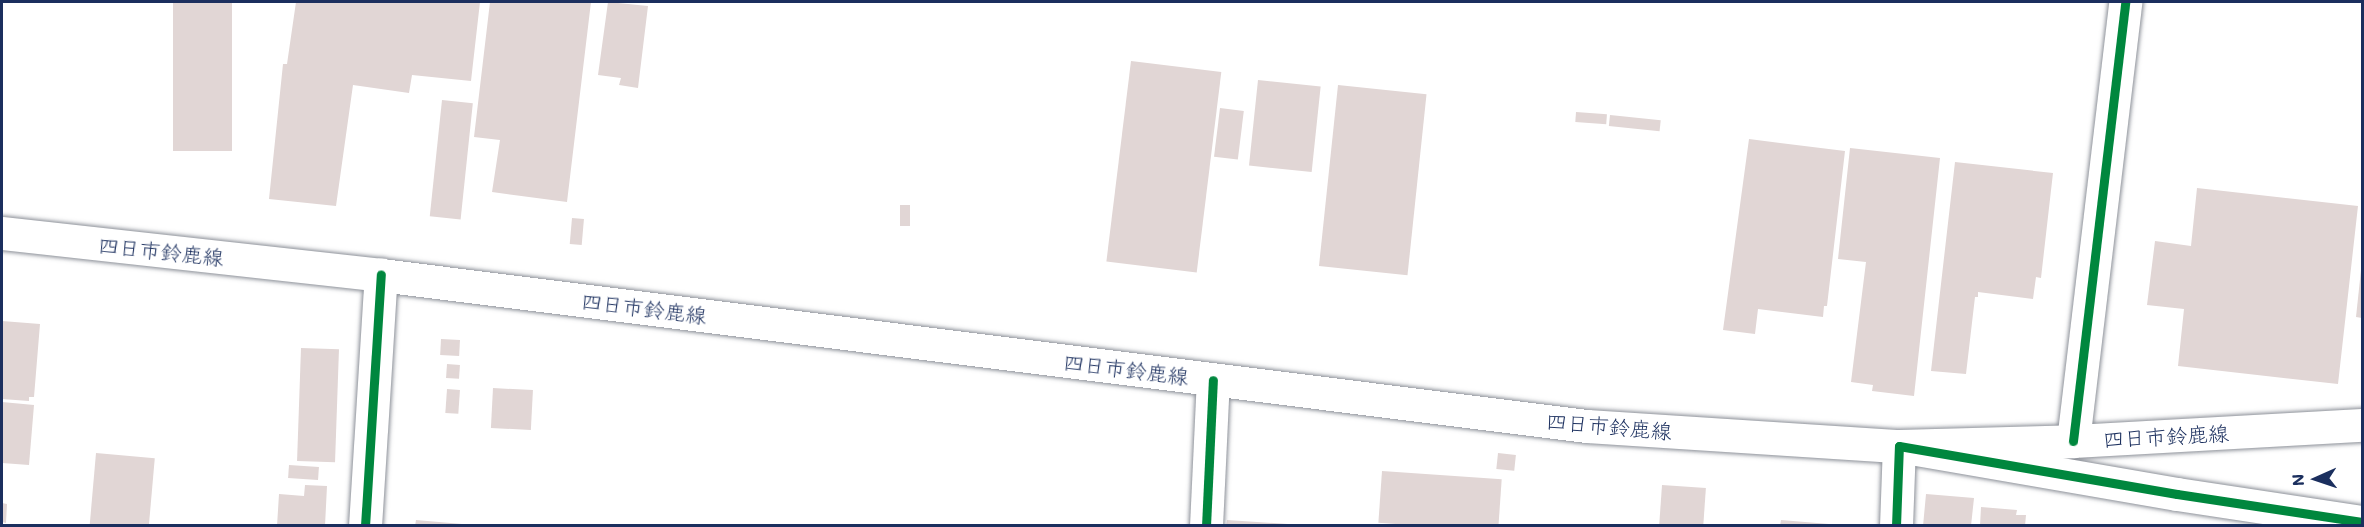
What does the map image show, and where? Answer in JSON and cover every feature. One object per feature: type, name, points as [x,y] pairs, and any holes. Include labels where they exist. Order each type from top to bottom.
[{"type":"main road","points":[[2073,441],[2125,2]]},
{"type":"main road","name":"四日市鈴鹿線","points":[[2,233],[381,275],[1587,426],[1899,446],[2073,441],[2362,425]]},
{"type":"main road","points":[[365,525],[381,275]]},
{"type":"main road","points":[[1206,525],[1213,380]]},
{"type":"main road","points":[[1896,525],[1899,446],[2177,494],[2362,522]]},
{"type":"building","points":[[173,2],[232,2],[232,151],[173,151]]},
{"type":"building","points":[[296,2],[480,2],[471,81],[412,75],[409,93],[353,85],[336,206],[269,199],[283,64],[287,64]]},
{"type":"building","points":[[490,2],[591,2],[567,202],[492,192],[500,140],[474,137]]},
{"type":"building","points":[[608,2],[648,6],[638,88],[619,85],[621,78],[598,75]]},
{"type":"building","points":[[1131,61],[1221,72],[1197,273],[1106,261]]},
{"type":"building","points":[[1258,80],[1321,87],[1312,172],[1249,166]]},
{"type":"building","points":[[1338,85],[1427,94],[1407,275],[1319,266]]},
{"type":"building","points":[[442,100],[473,103],[461,220],[430,216]]},
{"type":"building","points":[[1220,108],[1244,111],[1238,160],[1214,157]]},
{"type":"building","points":[[1576,112],[1607,114],[1606,124],[1575,122]]},
{"type":"building","points":[[1610,115],[1661,120],[1660,131],[1609,126]]},
{"type":"building","points":[[1749,139],[1845,151],[1827,306],[1824,306],[1823,317],[1758,309],[1755,334],[1723,330]]},
{"type":"building","points":[[1850,148],[1940,158],[1914,396],[1872,391],[1873,385],[1851,382],[1866,262],[1838,259]]},
{"type":"building","points":[[1955,162],[2053,173],[2041,278],[2036,277],[2033,299],[1978,292],[1978,297],[1975,297],[1966,374],[1931,371]]},
{"type":"building","points":[[2197,188],[2358,206],[2338,384],[2178,366],[2184,309],[2147,305],[2155,241],[2191,246]]},
{"type":"building","points":[[900,205],[910,205],[910,226],[900,226]]},
{"type":"building","points":[[572,218],[584,219],[582,245],[570,244]]},
{"type":"building","points":[[2362,270],[2362,318],[2356,317]]},
{"type":"building","points":[[2,321],[40,324],[34,397],[29,397],[29,401],[2,399]]},
{"type":"building","points":[[441,339],[460,340],[459,356],[440,355]]},
{"type":"building","points":[[301,348],[339,349],[335,462],[297,461]]},
{"type":"building","points":[[447,364],[460,365],[459,379],[446,378]]},
{"type":"building","points":[[493,388],[533,390],[531,430],[491,428]]},
{"type":"building","points":[[447,389],[460,390],[458,414],[445,413]]},
{"type":"building","points":[[2,402],[34,405],[29,465],[2,463]]},
{"type":"building","points":[[96,453],[155,458],[149,526],[90,526]]},
{"type":"building","points":[[1498,453],[1516,455],[1514,471],[1496,469]]},
{"type":"building","points":[[289,465],[319,467],[318,480],[288,478]]},
{"type":"building","points":[[1382,471],[1502,479],[1498,526],[1423,526],[1378,523]]},
{"type":"building","points":[[305,485],[327,486],[325,526],[277,526],[279,494],[304,496]]},
{"type":"building","points":[[1662,485],[1706,488],[1703,526],[1659,526]]},
{"type":"building","points":[[1926,494],[1974,498],[1971,526],[1923,526]]},
{"type":"building","points":[[2,503],[7,504],[6,523],[2,522]]},
{"type":"building","points":[[1981,507],[2017,510],[2016,515],[2026,515],[2025,526],[1980,526]]},
{"type":"building","points":[[416,520],[462,524],[462,526],[415,526]]},
{"type":"building","points":[[1227,520],[1288,524],[1288,526],[1226,526]]},
{"type":"building","points":[[1781,520],[1829,524],[1829,526],[1780,526]]},
{"type":"cycle path","points":[[2073,441],[2125,2]]},
{"type":"cycle path","points":[[365,526],[381,275]]},
{"type":"cycle path","points":[[1206,526],[1213,380]]},
{"type":"cycle path","points":[[1896,526],[1899,446],[2177,494],[2362,522]]}]
